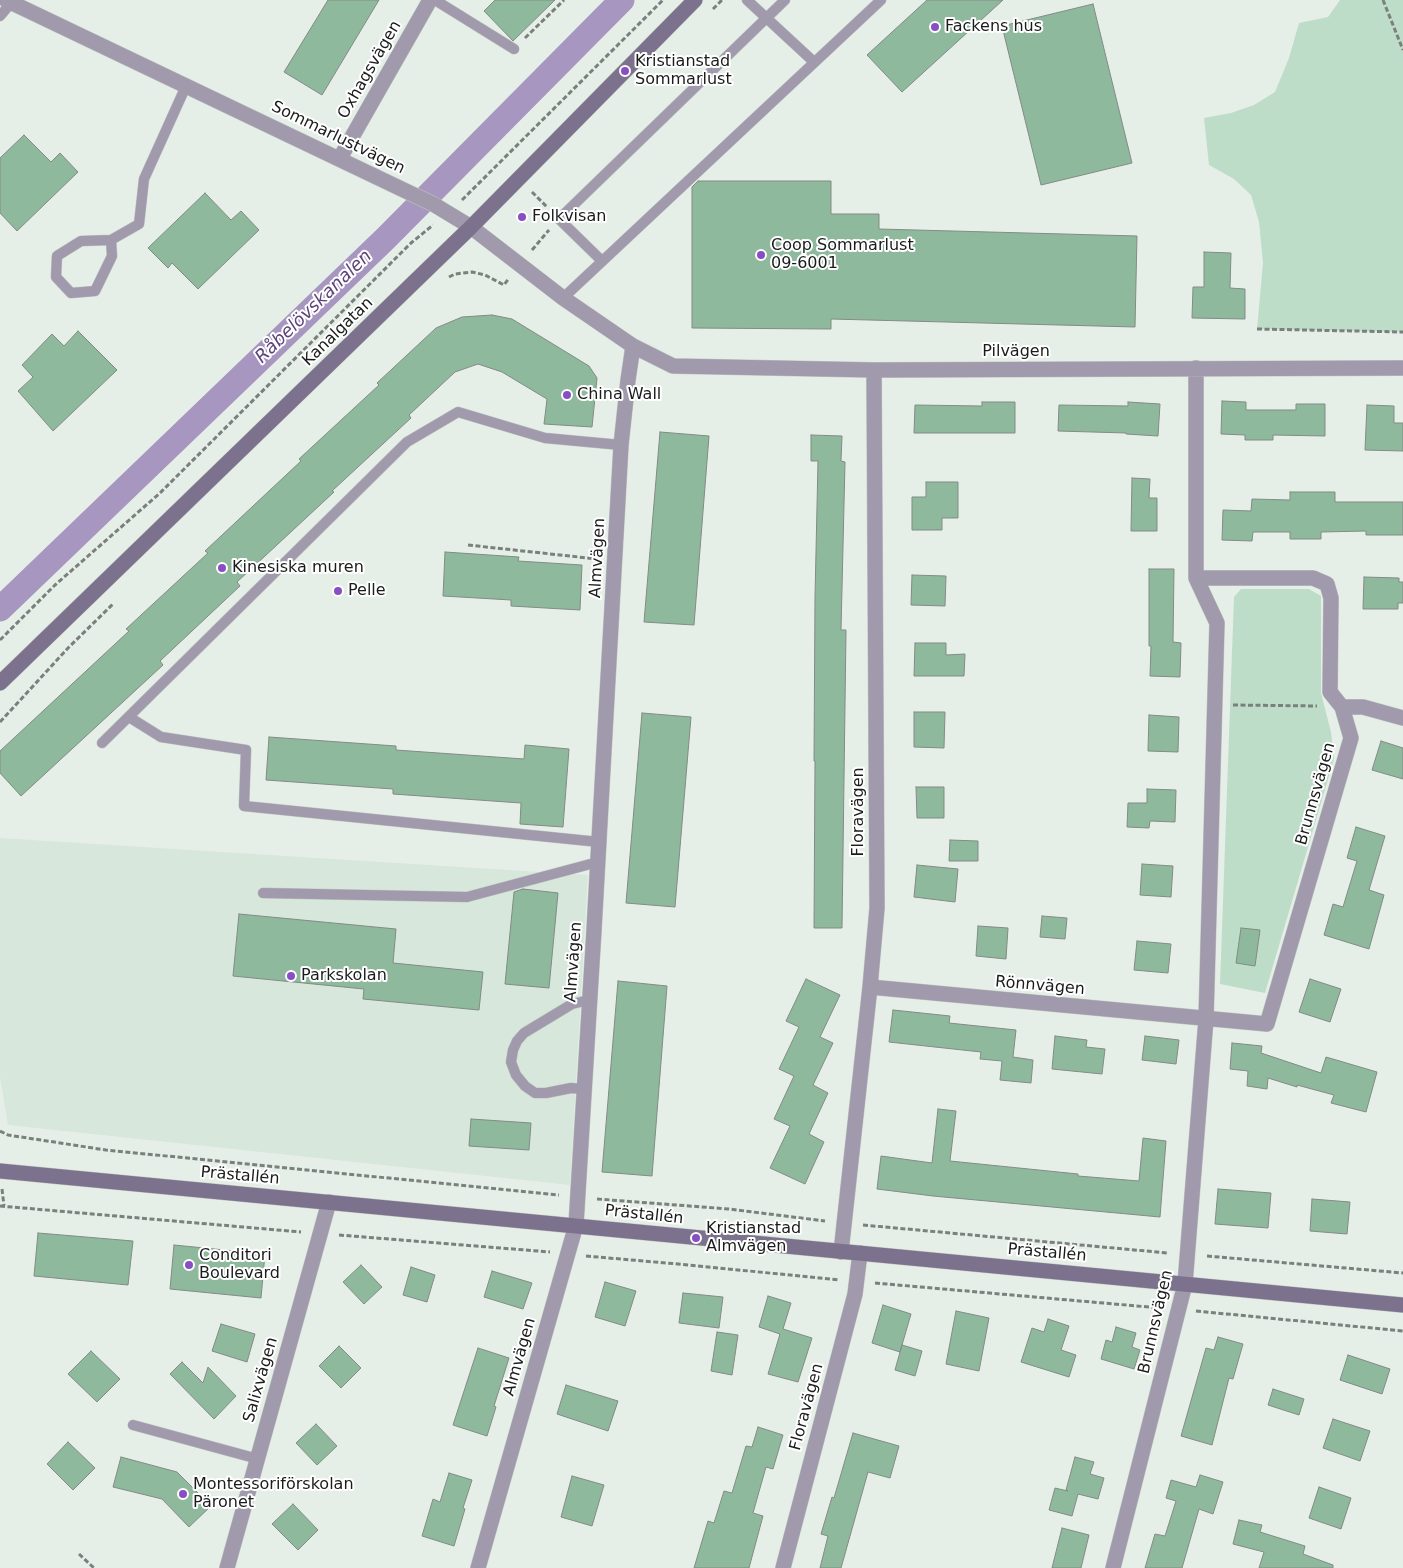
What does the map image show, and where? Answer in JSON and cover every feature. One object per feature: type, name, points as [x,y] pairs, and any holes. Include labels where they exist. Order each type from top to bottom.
[{"type":"street","name":"Oxhagsvägen","points":[[340,158],[430,0]]},
{"type":"street","name":"Kanalgatan","points":[[0,683],[471,227],[695,0]]},
{"type":"street","name":"Sommarlustvägen","points":[[8,1],[433,204],[471,227],[563,298],[633,346]]},
{"type":"street","name":"Pilvägen","points":[[633,346],[672,366],[874,370],[1403,368]]},
{"type":"street","name":"Almvägen","points":[[478,1568],[576,1225],[622,445],[633,346]]},
{"type":"street","name":"Brunnsvägen","points":[[1114,1568],[1185,1284],[1206,1019],[1217,622],[1196,578],[1196,368]]},
{"type":"street","name":"Floravägen","points":[[840,1252],[877,908],[874,370]]},
{"type":"street","name":"Brunnsvägen","points":[[1196,578],[1312,578],[1327,584],[1331,598],[1330,692],[1342,707],[1350,738],[1267,1024],[1206,1019]]},
{"type":"street","points":[[1342,707],[1363,707],[1403,718]]},
{"type":"street","name":"Rönnvägen","points":[[870,987],[1206,1019]]},
{"type":"street","name":"Prästallén","points":[[0,1171],[1403,1305]]},
{"type":"street","name":"Salixvägen","points":[[227,1568],[329,1202]]},
{"type":"street","name":"Floravägen","points":[[783,1568],[855,1294],[860,1253]]},
{"type":"lane","points":[[435,0],[514,49]]},
{"type":"lane","points":[[747,0],[814,62]]},
{"type":"lane","points":[[602,261],[558,219],[785,0]]},
{"type":"lane","points":[[563,298],[881,0]]},
{"type":"lane","points":[[0,16],[8,1]]},
{"type":"lane","points":[[111,240],[112,256],[95,291],[71,293],[56,277],[57,256],[81,241],[111,240],[139,224],[144,179],[186,86]]},
{"type":"lane","points":[[102,743],[407,442],[458,412],[545,438],[622,445]]},
{"type":"lane","points":[[129,717],[161,737],[246,750],[244,806],[599,842]]},
{"type":"lane","points":[[263,893],[467,897],[598,862]]},
{"type":"lane","points":[[584,1089],[571,1088],[546,1093],[535,1093],[525,1086],[516,1075],[511,1062],[517,1041],[524,1033],[572,1004],[589,1000]]},
{"type":"lane","points":[[133,1425],[258,1459]]},
{"type":"path","points":[[514,49],[564,0]]},
{"type":"path","points":[[0,640],[55,585],[160,493],[411,243],[500,164],[663,0]]},
{"type":"path","points":[[1383,0],[1403,50]]},
{"type":"path","points":[[447,278],[454,274],[472,272],[485,275],[504,285],[558,219],[518,178],[500,164]]},
{"type":"path","points":[[1257,329],[1403,332]]},
{"type":"path","points":[[468,545],[615,561]]},
{"type":"path","points":[[0,722],[118,598]]},
{"type":"path","points":[[1215,704],[1342,707]]},
{"type":"path","points":[[0,1130],[8,1135],[106,1150],[577,1197],[729,1209],[844,1223],[1403,1274]]},
{"type":"path","points":[[0,1206],[690,1264],[856,1282],[1403,1331]]},
{"type":"path","points":[[79,1554],[94,1568]]},
{"type":"shaded area","name":"Parkskolan","points":[[0,838],[588,875],[570,1185],[8,1125],[0,1077]]},
{"type":"green space","points":[[1340,0],[1403,0],[1403,332],[1257,329],[1263,263],[1259,222],[1251,195],[1234,179],[1209,165],[1204,118],[1231,113],[1254,105],[1275,92],[1289,58],[1299,23],[1328,17]]},
{"type":"green space","points":[[1241,589],[1309,589],[1321,596],[1321,693],[1331,732],[1334,759],[1265,993],[1220,984],[1234,597]]},
{"type":"building","points":[[328,0],[379,0],[322,95],[284,72]]},
{"type":"building","points":[[495,0],[555,0],[513,41],[484,11]]},
{"type":"building","name":"Fackens hus","points":[[927,0],[1003,0],[902,92],[867,55]]},
{"type":"building","points":[[1093,4],[1132,163],[1041,185],[1002,26]]},
{"type":"building","points":[[24,135],[51,162],[60,153],[78,172],[17,231],[0,213],[0,158]]},
{"type":"building","points":[[698,181],[831,181],[831,214],[879,214],[879,229],[1137,236],[1135,327],[831,319],[831,329],[692,328],[692,187]]},
{"type":"building","points":[[205,193],[231,220],[241,211],[259,230],[198,289],[172,263],[168,268],[148,248]]},
{"type":"building","points":[[1204,252],[1231,253],[1230,288],[1245,289],[1245,319],[1192,318],[1193,287],[1204,287]]},
{"type":"building","name":"Kinesiska muren","points":[[492,315],[512,319],[589,366],[597,378],[592,427],[544,424],[547,399],[502,372],[478,364],[455,372],[409,415],[411,418],[237,582],[240,586],[160,661],[163,665],[21,796],[0,773],[0,751],[129,631],[126,629],[208,553],[205,551],[301,461],[299,459],[379,385],[377,383],[436,328],[462,317]]},
{"type":"building","points":[[78,331],[117,370],[53,431],[18,391],[33,377],[22,365],[52,334],[64,346]]},
{"type":"building","points":[[1222,401],[1246,402],[1246,410],[1296,410],[1296,404],[1325,404],[1325,436],[1273,435],[1273,440],[1245,440],[1245,435],[1221,434]]},
{"type":"building","points":[[982,402],[1015,402],[1015,433],[914,433],[915,405],[982,406]]},
{"type":"building","points":[[1128,402],[1160,404],[1158,436],[1058,431],[1059,405],[1128,406]]},
{"type":"building","points":[[1367,405],[1394,406],[1394,423],[1403,423],[1403,451],[1365,450]]},
{"type":"building","points":[[660,432],[709,436],[694,625],[644,622]]},
{"type":"building","points":[[811,435],[842,436],[841,461],[845,462],[841,630],[846,630],[842,928],[814,928],[815,597],[818,461],[811,461]]},
{"type":"building","points":[[1132,478],[1150,479],[1149,498],[1157,498],[1157,531],[1131,531]]},
{"type":"building","points":[[926,482],[958,482],[958,518],[942,518],[942,530],[912,530],[912,497],[926,497]]},
{"type":"building","points":[[1290,492],[1335,492],[1335,502],[1403,502],[1403,535],[1366,535],[1366,531],[1321,532],[1321,539],[1290,539],[1290,532],[1253,532],[1252,541],[1222,540],[1223,510],[1251,511],[1252,499],[1290,500]]},
{"type":"building","points":[[445,552],[519,557],[518,561],[582,565],[580,610],[511,606],[511,600],[443,596]]},
{"type":"building","points":[[1149,569],[1174,569],[1173,642],[1181,643],[1180,677],[1150,676]]},
{"type":"building","points":[[912,575],[946,576],[945,606],[911,605]]},
{"type":"building","points":[[1364,577],[1399,578],[1399,582],[1403,582],[1403,603],[1398,603],[1398,609],[1363,609]]},
{"type":"building","points":[[915,643],[946,643],[946,655],[965,654],[964,676],[914,676]]},
{"type":"building","points":[[914,712],[945,712],[944,748],[914,747]]},
{"type":"building","points":[[642,713],[691,717],[675,907],[626,903]]},
{"type":"building","points":[[1149,715],[1179,717],[1178,752],[1148,751]]},
{"type":"building","points":[[269,737],[396,746],[396,750],[524,759],[525,745],[569,749],[563,827],[520,824],[521,803],[393,794],[393,789],[266,780]]},
{"type":"building","points":[[1381,741],[1403,748],[1403,779],[1372,770]]},
{"type":"building","points":[[916,787],[944,787],[944,818],[917,818]]},
{"type":"building","points":[[1147,789],[1176,790],[1175,822],[1150,821],[1149,828],[1127,827],[1128,803],[1147,803]]},
{"type":"building","points":[[1356,827],[1385,836],[1369,890],[1384,895],[1369,949],[1324,935],[1333,904],[1343,907],[1357,861],[1347,858]]},
{"type":"building","points":[[950,840],[978,841],[978,861],[949,861]]},
{"type":"building","points":[[1142,864],[1173,866],[1171,897],[1140,895]]},
{"type":"building","points":[[917,865],[958,869],[955,902],[914,897]]},
{"type":"building","points":[[523,889],[558,893],[549,988],[505,984],[514,892]]},
{"type":"building","points":[[239,914],[396,929],[393,963],[483,972],[479,1010],[363,999],[364,989],[233,976]]},
{"type":"building","points":[[1042,916],[1067,918],[1065,939],[1040,937]]},
{"type":"building","points":[[978,926],[1008,928],[1006,959],[976,956]]},
{"type":"building","points":[[1241,928],[1260,930],[1255,966],[1236,963]]},
{"type":"building","points":[[1137,941],[1171,944],[1168,973],[1134,970]]},
{"type":"building","points":[[806,979],[840,995],[820,1037],[833,1043],[813,1085],[828,1093],[809,1134],[824,1142],[805,1184],[770,1168],[790,1126],[774,1119],[794,1076],[779,1069],[799,1027],[786,1021]]},
{"type":"building","points":[[1310,979],[1341,989],[1330,1022],[1299,1012]]},
{"type":"building","points":[[618,981],[667,986],[652,1176],[602,1172]]},
{"type":"building","points":[[893,1010],[950,1016],[949,1023],[1016,1030],[1013,1057],[1033,1060],[1031,1083],[1000,1080],[1002,1061],[980,1059],[981,1052],[889,1042]]},
{"type":"building","points":[[1055,1036],[1087,1040],[1086,1047],[1105,1049],[1102,1074],[1052,1069]]},
{"type":"building","points":[[1145,1036],[1179,1040],[1176,1064],[1142,1060]]},
{"type":"building","points":[[1232,1043],[1262,1046],[1261,1053],[1321,1073],[1326,1057],[1377,1072],[1366,1112],[1331,1103],[1334,1095],[1268,1078],[1267,1089],[1247,1086],[1248,1071],[1230,1069]]},
{"type":"building","points":[[938,1109],[956,1111],[950,1161],[1139,1181],[1143,1138],[1166,1141],[1160,1217],[877,1189],[881,1156],[932,1163]]},
{"type":"building","points":[[471,1119],[531,1123],[529,1150],[469,1146]]},
{"type":"building","points":[[1218,1189],[1271,1193],[1268,1228],[1215,1224]]},
{"type":"building","points":[[1312,1199],[1350,1202],[1347,1234],[1310,1231]]},
{"type":"building","points":[[38,1233],[133,1241],[128,1285],[34,1276]]},
{"type":"building","points":[[174,1245],[265,1254],[261,1298],[170,1289]]},
{"type":"building","points":[[361,1265],[382,1287],[364,1304],[343,1282]]},
{"type":"building","points":[[411,1267],[435,1275],[427,1302],[403,1295]]},
{"type":"building","points":[[492,1271],[532,1283],[523,1309],[484,1297]]},
{"type":"building","points":[[605,1282],[636,1291],[625,1326],[595,1317]]},
{"type":"building","points":[[683,1293],[723,1297],[719,1328],[679,1323]]},
{"type":"building","points":[[768,1296],[791,1303],[783,1329],[812,1338],[798,1382],[768,1374],[780,1334],[759,1327]]},
{"type":"building","points":[[883,1305],[911,1314],[900,1352],[872,1343]]},
{"type":"building","points":[[956,1311],[989,1318],[979,1371],[946,1364]]},
{"type":"building","points":[[1048,1319],[1069,1326],[1061,1350],[1076,1355],[1069,1377],[1021,1362],[1032,1328],[1044,1332]]},
{"type":"building","points":[[221,1324],[255,1334],[247,1362],[212,1351]]},
{"type":"building","points":[[1116,1327],[1136,1333],[1132,1347],[1140,1350],[1134,1369],[1101,1359],[1106,1340],[1112,1342]]},
{"type":"building","points":[[717,1332],[738,1335],[732,1375],[711,1371]]},
{"type":"building","points":[[1218,1337],[1243,1344],[1233,1379],[1229,1378],[1212,1445],[1181,1436],[1206,1348],[1214,1350]]},
{"type":"building","points":[[902,1345],[922,1351],[915,1376],[895,1370]]},
{"type":"building","points":[[339,1346],[361,1368],[341,1388],[319,1366]]},
{"type":"building","points":[[478,1348],[509,1358],[487,1436],[453,1425]]},
{"type":"building","points":[[91,1351],[120,1379],[97,1402],[68,1374]]},
{"type":"building","points":[[1348,1355],[1390,1369],[1382,1394],[1340,1380]]},
{"type":"building","points":[[182,1362],[203,1383],[208,1367],[236,1396],[214,1419],[170,1374]]},
{"type":"building","points":[[566,1385],[618,1401],[608,1431],[557,1414]]},
{"type":"building","points":[[1273,1389],[1304,1399],[1299,1415],[1268,1405]]},
{"type":"building","points":[[1333,1419],[1370,1431],[1360,1461],[1323,1448]]},
{"type":"building","points":[[316,1424],[337,1446],[317,1465],[296,1443]]},
{"type":"building","points":[[758,1427],[783,1435],[773,1469],[766,1467],[753,1513],[763,1516],[749,1568],[694,1568],[708,1521],[714,1523],[724,1491],[732,1493],[746,1446],[752,1447]]},
{"type":"building","points":[[853,1433],[899,1446],[890,1478],[868,1472],[841,1568],[820,1568],[828,1536],[821,1534],[832,1497],[834,1498]]},
{"type":"building","points":[[68,1442],[95,1468],[73,1490],[47,1464]]},
{"type":"building","points":[[121,1457],[177,1472],[211,1506],[189,1527],[162,1499],[113,1487]]},
{"type":"building","points":[[1075,1457],[1094,1462],[1090,1474],[1104,1478],[1098,1499],[1078,1494],[1072,1516],[1049,1510],[1055,1488],[1068,1491],[1066,1490]]},
{"type":"building","points":[[449,1473],[472,1480],[454,1546],[422,1536],[433,1499],[440,1502]]},
{"type":"building","points":[[1200,1475],[1223,1482],[1213,1514],[1199,1509],[1182,1568],[1145,1568],[1155,1534],[1165,1536],[1176,1501],[1166,1498],[1171,1480],[1196,1487]]},
{"type":"building","points":[[572,1476],[604,1485],[592,1526],[561,1517]]},
{"type":"building","points":[[1319,1487],[1351,1498],[1341,1529],[1309,1518]]},
{"type":"building","points":[[293,1504],[318,1530],[298,1550],[272,1524]]},
{"type":"building","points":[[1239,1520],[1262,1525],[1260,1532],[1305,1546],[1303,1554],[1333,1565],[1333,1568],[1259,1568],[1264,1552],[1233,1544]]},
{"type":"building","points":[[1062,1528],[1089,1535],[1081,1568],[1052,1568]]},
{"type":"waterway","name":"Råbelövskanalen","points":[[0,609],[386,238],[622,0]]},
{"type":"place","name":"Fackens hus","points":[[935,27]]},
{"type":"place","name":"Kristianstad Sommarlust","points":[[625,71]]},
{"type":"place","name":"Folkvisan","points":[[522,217]]},
{"type":"place","name":"Coop Sommarlust 09-6001","points":[[761,255]]},
{"type":"place","name":"China Wall","points":[[567,395]]},
{"type":"place","name":"Kinesiska muren","points":[[222,568]]},
{"type":"place","name":"Pelle","points":[[338,591]]},
{"type":"place","name":"Parkskolan","points":[[291,976]]},
{"type":"place","name":"Kristianstad Almvägen","points":[[696,1238]]},
{"type":"place","name":"Conditori Boulevard","points":[[189,1265]]},
{"type":"place","name":"Montessoriförskolan Päronet","points":[[183,1494]]}]
